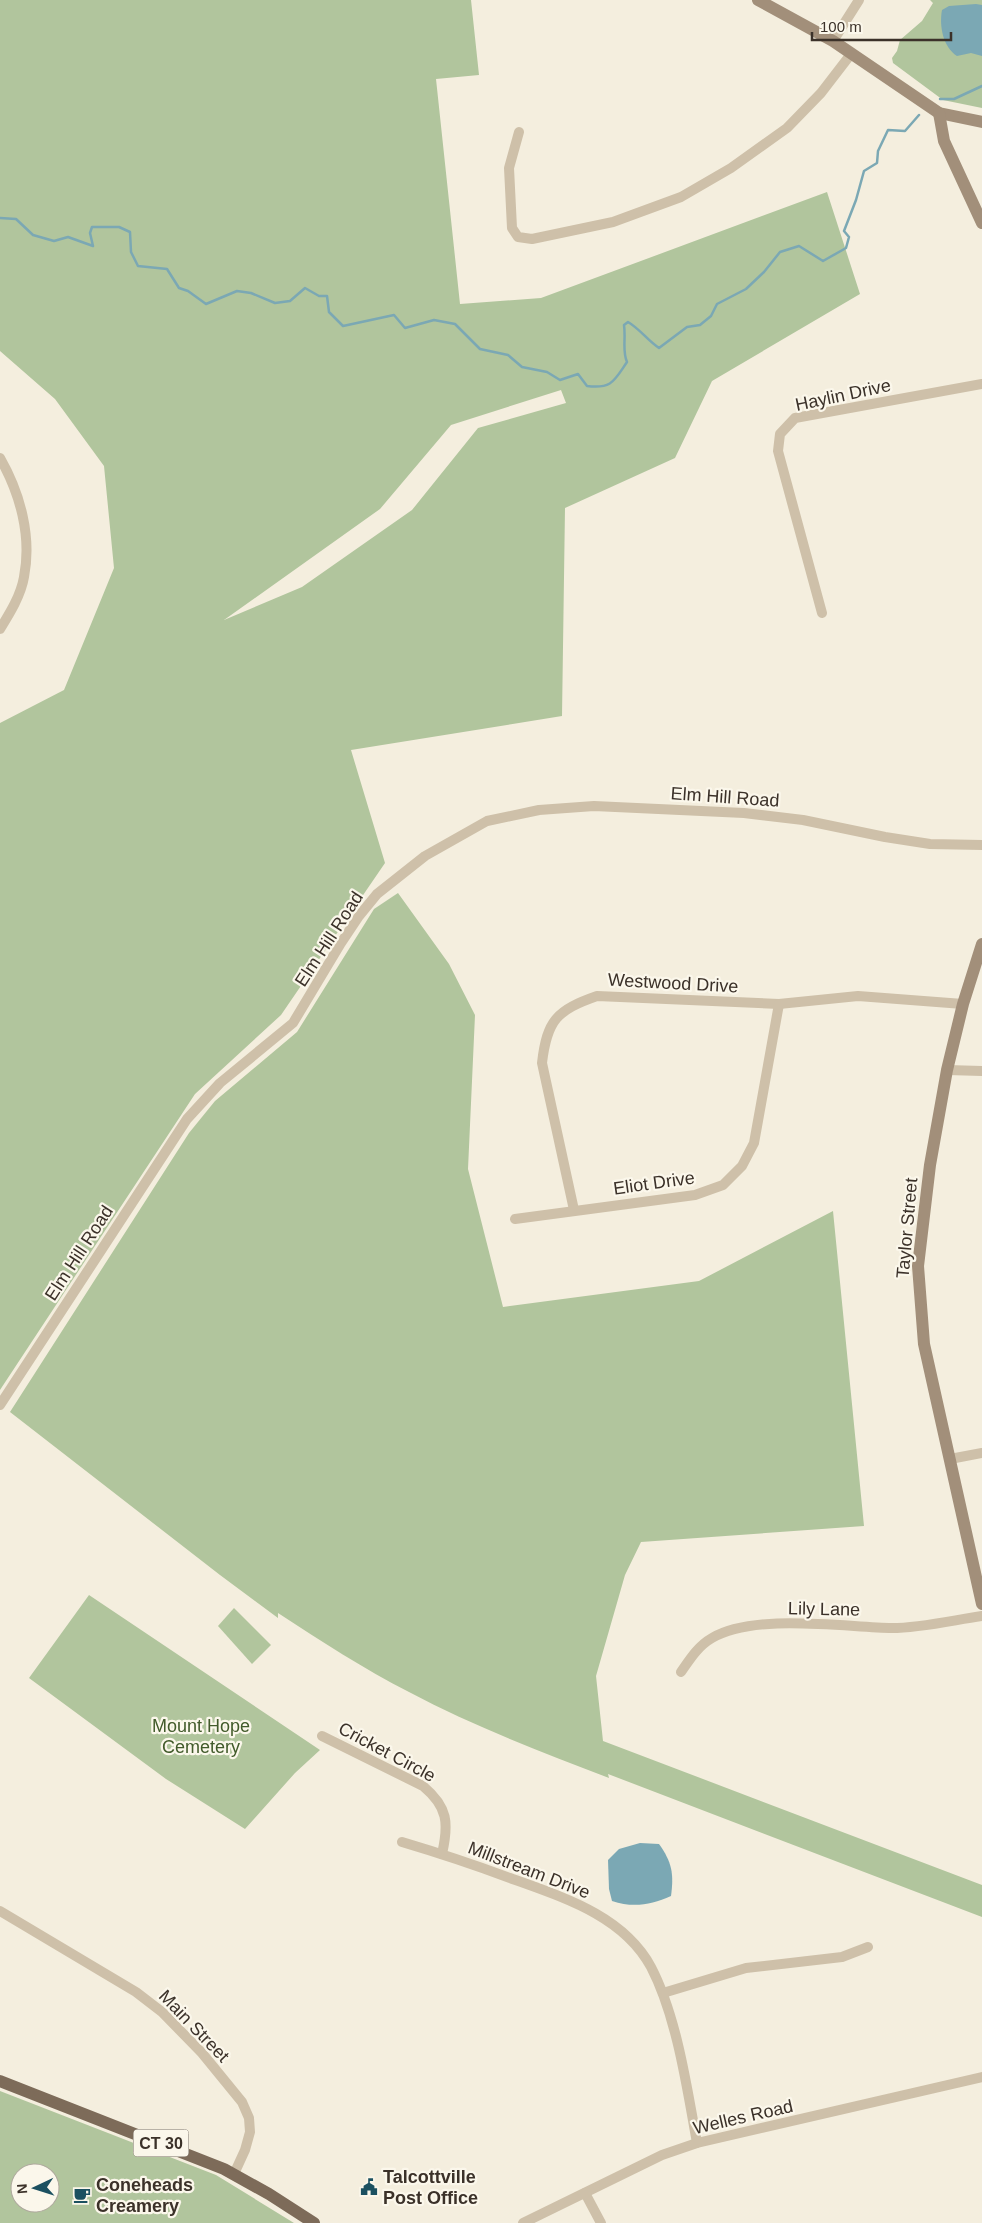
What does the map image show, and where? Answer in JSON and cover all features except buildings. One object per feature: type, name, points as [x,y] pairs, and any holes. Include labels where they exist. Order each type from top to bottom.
[{"type":"main road","name":"CT 30","points":[[0,2081],[186,2153],[234,2174],[270,2194],[314,2223]]},
{"type":"street","points":[[758,0],[833,41],[939,113],[982,122]]},
{"type":"street","points":[[833,41],[859,0]]},
{"type":"street","points":[[519,132],[508,168],[512,228],[518,237],[532,239],[613,222],[681,198],[767,144],[787,128],[821,93],[851,54]]},
{"type":"street","points":[[939,113],[944,141],[982,223]]},
{"type":"street","name":"Haylin Drive","points":[[822,613],[778,451],[780,434],[795,418],[982,384]]},
{"type":"street","points":[[0,458],[14,485],[24,522],[26,554],[24,578],[12,610],[0,629]]},
{"type":"street","name":"Elm Hill Road","points":[[0,1405],[187,1119],[220,1083],[294,1023],[341,943],[377,894],[425,856],[468,830],[488,821],[539,810],[607,807],[762,814],[804,820],[885,838],[930,844],[982,846]]},
{"type":"street","name":"Taylor Street","points":[[982,944],[963,1004],[947,1070],[930,1165],[918,1266],[924,1344],[982,1604]]},
{"type":"street","name":"Westwood Drive","points":[[574,1210],[542,1063],[545,1039],[556,1018],[572,1005],[597,996],[779,1004],[858,996],[963,1004]]},
{"type":"street","name":"Eliot Drive","points":[[515,1218],[695,1195],[723,1185],[742,1166],[754,1143],[779,1004]]},
{"type":"street","points":[[947,1070],[982,1071]]},
{"type":"street","points":[[950,1459],[982,1453]]},
{"type":"street","name":"Lily Lane","points":[[681,1672],[694,1653],[711,1638],[728,1631],[793,1623],[894,1628],[982,1616]]},
{"type":"street","name":"Cricket Circle","points":[[322,1736],[423,1786],[436,1797],[445,1814],[446,1835],[442,1854]]},
{"type":"street","name":"Millstream Drive","points":[[402,1842],[442,1854],[581,1905],[610,1922],[633,1942],[650,1965],[664,1993],[697,2143]]},
{"type":"street","name":"Main Street","points":[[0,1911],[136,1992],[162,2012],[202,2053],[242,2102],[249,2118],[250,2132],[245,2150],[234,2174]]},
{"type":"street","points":[[664,1993],[746,1968],[842,1957],[868,1947]]},
{"type":"street","name":"Welles Road","points":[[523,2223],[662,2155],[697,2143],[982,2078]]},
{"type":"street","points":[[585,2192],[601,2223]]},
{"type":"green space","points":[[0,0],[471,0],[479,75],[436,79],[460,304],[541,298],[827,192],[860,294],[712,381],[675,458],[565,508],[562,716],[351,750],[385,863],[281,1015],[195,1094],[0,1390],[0,723],[64,690],[114,568],[104,466],[55,399],[0,351]],"holes":[[[561,390],[566,403],[478,428],[412,510],[302,587],[224,620],[380,509],[451,425]]]},
{"type":"green space","points":[[930,0],[982,0],[982,108],[943,100],[893,63],[892,58],[897,51],[900,40],[922,21],[933,3]]},
{"type":"green space","points":[[398,893],[449,964],[475,1015],[468,1169],[503,1307],[699,1281],[833,1211],[864,1526],[641,1542],[625,1575],[596,1676],[603,1741],[982,1885],[982,1917],[608,1774],[609,1778],[558,1758],[482,1727],[409,1692],[359,1664],[278,1613],[278,1618],[10,1412],[189,1133],[215,1101],[297,1032],[374,909]]},
{"type":"green space","name":"Mount Hope Cemetery","points":[[89,1595],[320,1750],[295,1773],[245,1829],[166,1779],[29,1678]]},
{"type":"green space","points":[[234,1608],[271,1645],[252,1664],[218,1626]]},
{"type":"green space","points":[[0,2091],[216,2175],[294,2223],[0,2223]]},
{"type":"water","points":[[982,5],[982,56],[971,53],[957,56],[948,47],[943,36],[942,10],[949,6]]},
{"type":"water","points":[[640,1843],[659,1844],[663,1850],[671,1868],[671,1896],[656,1902],[635,1905],[612,1901],[609,1889],[608,1860],[619,1849]]},
{"type":"waterway","points":[[940,99],[954,99],[982,86]]},
{"type":"waterway","points":[[0,218],[16,219],[33,235],[54,241],[68,237],[93,246],[90,233],[92,227],[119,227],[130,232],[131,252],[138,266],[167,269],[179,288],[188,291],[206,304],[237,291],[251,293],[275,303],[290,301],[305,288],[319,296],[327,296],[329,312],[343,326],[394,315],[405,328],[434,320],[455,324],[480,349],[508,355],[522,367],[547,372],[560,380],[578,374],[587,386],[595,387],[612,382],[627,362],[624,325],[628,322],[659,348],[687,327],[700,325],[711,316],[717,304],[746,289],[764,272],[780,252],[799,246],[823,261],[846,248],[849,237],[844,231],[856,200],[864,171],[877,163],[878,151],[888,130],[905,131],[919,115]]},
{"type":"place","name":"Talcottville Post Office","points":[[369,2187]]},
{"type":"place","name":"Coneheads Creamery","points":[[82,2195]]}]
